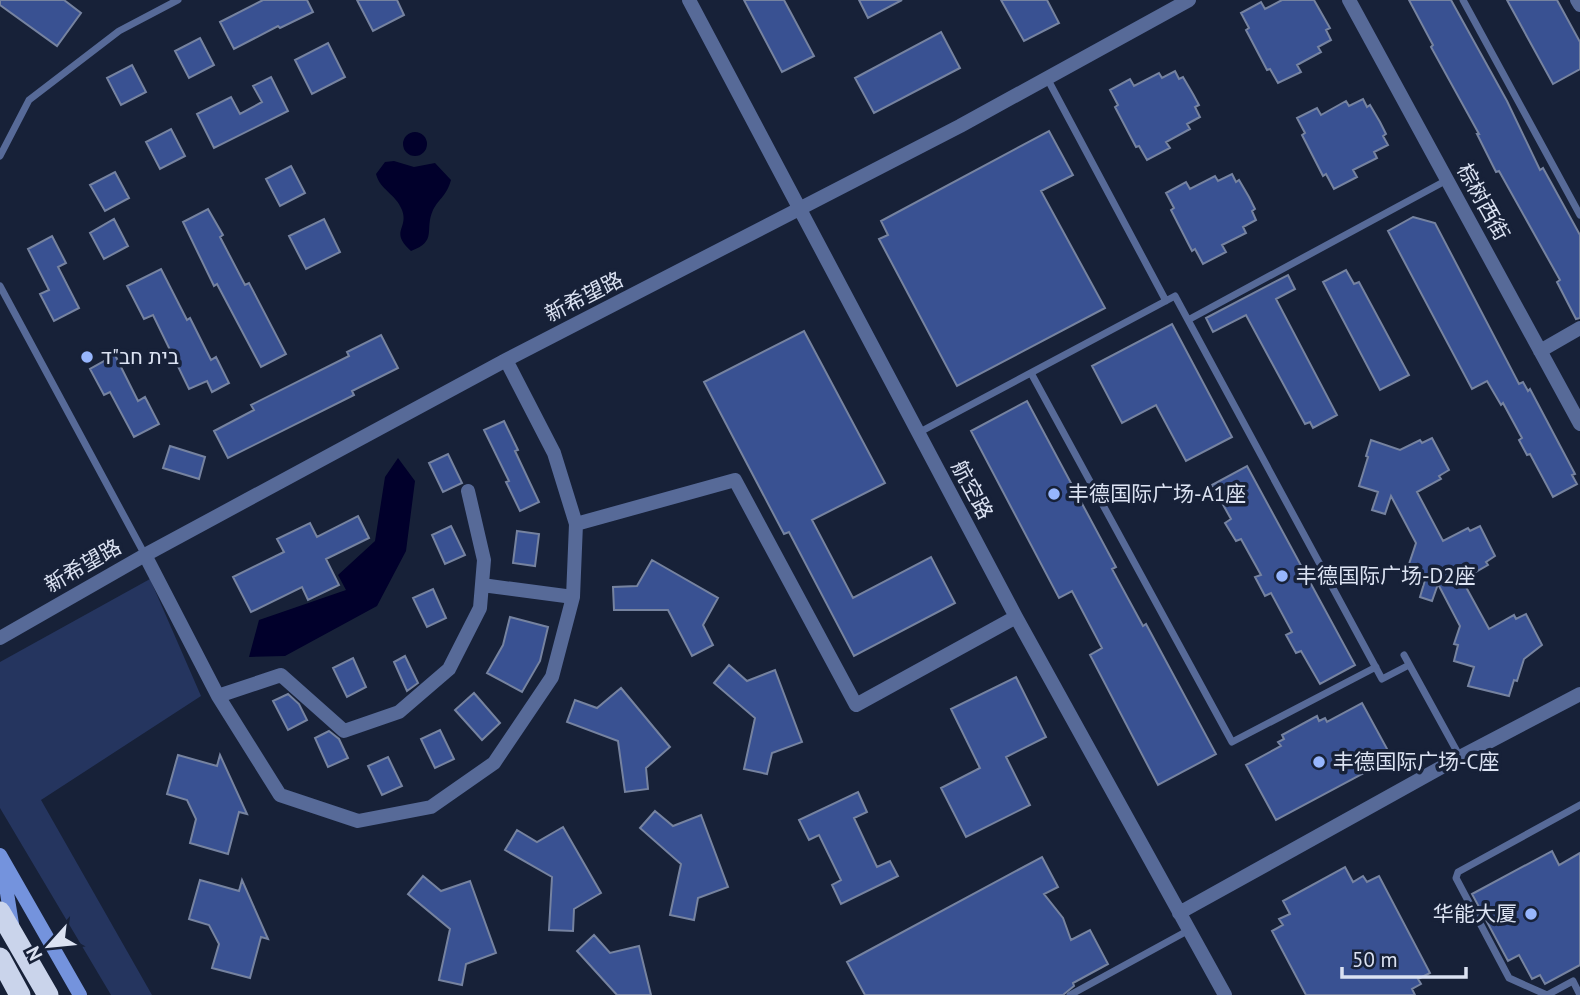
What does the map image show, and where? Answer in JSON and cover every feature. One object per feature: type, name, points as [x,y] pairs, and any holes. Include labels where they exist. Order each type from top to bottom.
[{"type":"highway","points":[[0,912],[48,995]]},
{"type":"highway","points":[[0,958],[21,995]]},
{"type":"main road","points":[[1,856],[21,995]]},
{"type":"main road","points":[[1,856],[80,995]]},
{"type":"main road","points":[[0,946],[21,995]]},
{"type":"street","name":"航空路","points":[[690,0],[799,211],[1016,617],[1225,995]]},
{"type":"street","name":"新希望路","points":[[0,638],[145,555],[506,360],[799,211],[1189,0]]},
{"type":"street","name":"棕树西街","points":[[1349,0],[1580,424]]},
{"type":"street","points":[[1577,0],[1580,5]]},
{"type":"street","points":[[1540,351],[1580,328]]},
{"type":"street","points":[[145,555],[218,696],[280,795],[358,821],[431,807],[494,763],[552,677],[573,597],[576,524],[554,453],[506,360]]},
{"type":"street","points":[[576,524],[736,481],[856,705],[1016,617]]},
{"type":"street","points":[[218,696],[281,675],[344,731],[399,712],[449,669],[480,608],[484,560],[468,491]]},
{"type":"street","points":[[482,585],[573,597]]},
{"type":"street","points":[[1179,913],[1460,757],[1580,694]]},
{"type":"lane","points":[[0,156],[29,100],[119,31],[178,0]]},
{"type":"lane","points":[[1463,0],[1580,215]]},
{"type":"lane","points":[[1047,78],[1166,301]]},
{"type":"lane","points":[[1188,320],[1447,180]]},
{"type":"lane","points":[[0,286],[145,555]]},
{"type":"lane","points":[[918,433],[1175,296],[1382,679],[1409,665]]},
{"type":"lane","points":[[1031,373],[1231,742],[1376,667]]},
{"type":"lane","points":[[1404,655],[1460,757]]},
{"type":"lane","points":[[1580,805],[1458,872],[1456,878],[1509,978],[1547,995],[1576,979],[1580,995]]},
{"type":"lane","points":[[1070,995],[1189,930]]},
{"type":"shaded area","points":[[415,132],[424,135],[427,144],[424,153],[415,156],[406,153],[403,144],[406,135]]},
{"type":"shaded area","points":[[394,161],[414,167],[435,163],[451,180],[433,210],[425,243],[411,251],[401,239],[402,210],[376,174],[385,162]]},
{"type":"shaded area","points":[[398,458],[415,481],[406,551],[377,606],[285,656],[249,657],[259,620],[346,590],[338,575],[375,541],[385,477]]},
{"type":"shaded area","points":[[150,579],[201,696],[41,800],[152,995],[111,995],[0,808],[0,662]]},
{"type":"building","points":[[0,0],[64,0],[81,13],[57,46],[0,5]]},
{"type":"building","points":[[263,0],[307,0],[313,12],[280,28],[278,26],[234,49],[220,22]]},
{"type":"building","points":[[357,0],[397,0],[404,15],[373,31]]},
{"type":"building","points":[[744,0],[784,0],[814,56],[782,72]]},
{"type":"building","points":[[859,0],[902,0],[868,18]]},
{"type":"building","points":[[1001,0],[1047,0],[1059,23],[1024,41]]},
{"type":"building","points":[[1282,0],[1314,0],[1330,28],[1326,30],[1331,40],[1318,47],[1321,52],[1297,65],[1301,72],[1278,83],[1270,69],[1267,70],[1246,30],[1249,28],[1241,13],[1261,2],[1265,9]]},
{"type":"building","points":[[1409,0],[1451,0],[1507,101],[1540,170],[1543,168],[1580,235],[1580,318],[1576,319],[1557,282],[1560,280],[1499,171],[1496,172]]},
{"type":"building","points":[[1507,0],[1557,0],[1580,42],[1580,69],[1553,84]]},
{"type":"building","points":[[941,32],[960,68],[874,113],[855,78]]},
{"type":"building","points":[[200,38],[214,65],[189,78],[175,51]]},
{"type":"building","points":[[328,43],[345,77],[312,94],[295,60]]},
{"type":"building","points":[[132,65],[146,92],[121,105],[107,78]]},
{"type":"building","points":[[1175,71],[1179,79],[1183,77],[1199,105],[1195,107],[1200,117],[1187,124],[1190,129],[1166,142],[1170,148],[1147,160],[1139,146],[1136,147],[1115,107],[1118,105],[1110,90],[1130,79],[1134,86],[1159,73],[1162,78]]},
{"type":"building","points":[[271,77],[288,111],[214,148],[197,114],[231,97],[240,114],[262,102],[253,86]]},
{"type":"building","points":[[1363,99],[1380,122],[1388,145],[1374,152],[1377,158],[1353,170],[1357,177],[1334,189],[1326,174],[1323,176],[1302,135],[1305,133],[1297,118],[1317,108],[1321,115],[1346,101],[1349,106]]},
{"type":"building","points":[[171,129],[185,156],[160,169],[146,142]]},
{"type":"building","points":[[1049,131],[1073,175],[1041,191],[1105,308],[957,386],[879,239],[888,235],[881,221]]},
{"type":"building","points":[[291,166],[305,193],[280,206],[266,179]]},
{"type":"building","points":[[115,172],[129,198],[105,211],[90,185]]},
{"type":"building","points":[[1232,174],[1249,197],[1255,209],[1252,211],[1256,220],[1243,227],[1246,233],[1222,245],[1226,252],[1203,264],[1195,249],[1192,251],[1171,210],[1174,208],[1166,193],[1186,182],[1190,189],[1215,176],[1218,181]]},
{"type":"building","points":[[208,209],[223,235],[220,237],[245,285],[249,283],[286,354],[261,367],[217,284],[214,286],[183,222]]},
{"type":"building","points":[[1413,217],[1435,223],[1519,384],[1523,382],[1528,391],[1530,389],[1575,474],[1572,475],[1577,484],[1553,497],[1530,454],[1527,455],[1519,440],[1522,438],[1503,403],[1501,405],[1487,381],[1472,389],[1388,231]]},
{"type":"building","points":[[114,219],[128,246],[104,259],[90,233]]},
{"type":"building","points":[[324,219],[340,252],[306,269],[289,236]]},
{"type":"building","points":[[52,236],[66,263],[58,267],[79,308],[54,321],[40,294],[49,290],[28,249]]},
{"type":"building","points":[[161,269],[187,320],[190,318],[211,360],[216,357],[229,383],[212,392],[207,381],[189,389],[153,315],[144,319],[127,286]]},
{"type":"building","points":[[1346,270],[1354,284],[1359,282],[1409,375],[1380,390],[1323,282]]},
{"type":"building","points":[[1288,275],[1295,289],[1276,299],[1337,415],[1313,428],[1310,422],[1305,424],[1246,315],[1213,332],[1206,318]]},
{"type":"building","points":[[1172,324],[1232,437],[1186,461],[1156,405],[1122,423],[1092,366]]},
{"type":"building","points":[[804,331],[885,483],[812,520],[853,598],[931,557],[955,603],[854,656],[789,532],[784,534],[704,382]]},
{"type":"building","points":[[381,335],[398,368],[352,391],[354,395],[228,458],[214,431],[254,410],[251,405],[349,356],[347,352]]},
{"type":"building","points":[[115,355],[138,401],[145,397],[159,424],[134,437],[110,392],[104,395],[90,369]]},
{"type":"building","points":[[1027,401],[1116,567],[1112,569],[1143,626],[1146,624],[1216,754],[1158,785],[1090,655],[1102,648],[1072,591],[1059,598],[971,431]]},
{"type":"building","points":[[504,421],[539,502],[520,511],[506,482],[509,481],[484,430]]},
{"type":"building","points":[[1432,438],[1449,470],[1439,476],[1441,479],[1417,492],[1443,541],[1468,528],[1470,531],[1480,526],[1495,556],[1486,562],[1488,565],[1469,576],[1466,587],[1489,629],[1514,615],[1516,619],[1526,614],[1542,645],[1524,659],[1509,696],[1468,686],[1474,667],[1454,661],[1458,645],[1454,644],[1460,626],[1438,584],[1432,601],[1420,597],[1425,580],[1406,573],[1416,543],[1391,496],[1385,514],[1372,510],[1378,492],[1359,486],[1371,440],[1400,450],[1420,440],[1422,443]]},
{"type":"building","points":[[170,446],[205,457],[199,479],[163,468]]},
{"type":"building","points":[[448,454],[462,483],[443,492],[429,463]]},
{"type":"building","name":"丰德国际广场-D2座","points":[[1247,466],[1355,665],[1320,684],[1301,651],[1296,653],[1286,635],[1292,632],[1271,593],[1265,596],[1255,577],[1261,575],[1241,539],[1236,541],[1225,523],[1231,519],[1212,485]]},
{"type":"building","points":[[358,516],[369,538],[326,559],[339,585],[308,600],[302,587],[251,612],[233,577],[284,552],[277,539],[310,523],[317,537]]},
{"type":"building","points":[[451,526],[465,555],[445,564],[432,535]]},
{"type":"building","points":[[517,531],[539,534],[535,566],[513,563]]},
{"type":"building","points":[[652,560],[718,598],[703,625],[713,645],[692,656],[668,610],[614,610],[613,587],[637,586]]},
{"type":"building","points":[[433,589],[446,618],[427,627],[413,598]]},
{"type":"building","points":[[510,617],[548,627],[540,661],[522,692],[487,673],[503,645]]},
{"type":"building","points":[[405,656],[418,683],[407,691],[394,662]]},
{"type":"building","points":[[353,658],[366,687],[347,697],[333,668]]},
{"type":"building","points":[[729,665],[747,681],[775,670],[802,742],[772,753],[767,774],[744,769],[755,718],[714,683]]},
{"type":"building","points":[[1016,677],[1046,737],[1006,757],[1030,805],[966,837],[941,788],[980,768],[951,709]]},
{"type":"building","points":[[621,688],[670,747],[646,768],[648,789],[625,792],[618,741],[567,722],[575,700],[597,708]]},
{"type":"building","points":[[474,693],[500,723],[482,740],[455,710]]},
{"type":"building","points":[[288,694],[299,704],[307,720],[288,730],[273,701]]},
{"type":"building","name":"丰德国际广场-C座","points":[[1362,703],[1392,758],[1276,820],[1246,765],[1281,746],[1278,742],[1284,739],[1282,735],[1317,716],[1319,721],[1325,718],[1327,722]]},
{"type":"building","points":[[440,730],[454,759],[435,768],[421,739]]},
{"type":"building","points":[[329,731],[339,739],[348,758],[328,767],[315,738]]},
{"type":"building","points":[[178,755],[217,766],[220,755],[247,814],[239,812],[228,854],[190,843],[196,819],[187,800],[167,794]]},
{"type":"building","points":[[388,757],[402,786],[382,795],[368,766]]},
{"type":"building","points":[[858,792],[867,812],[854,818],[877,867],[890,861],[898,876],[841,904],[832,885],[841,880],[819,835],[809,840],[799,820]]},
{"type":"building","points":[[655,811],[673,826],[701,815],[728,887],[698,898],[694,920],[670,915],[681,864],[640,828]]},
{"type":"building","points":[[563,827],[601,893],[574,909],[573,931],[549,930],[552,877],[505,850],[517,830],[537,842]]},
{"type":"building","name":"华能大厦","points":[[1552,851],[1559,865],[1580,853],[1580,965],[1545,984],[1540,975],[1532,979],[1519,955],[1508,961],[1472,894]]},
{"type":"building","points":[[1042,857],[1058,887],[1044,894],[1063,918],[1071,940],[1090,930],[1108,964],[1073,983],[1074,986],[1063,995],[865,995],[847,962]]},
{"type":"building","points":[[1345,867],[1353,882],[1363,876],[1367,882],[1379,876],[1430,973],[1418,979],[1421,984],[1412,989],[1415,995],[1306,995],[1272,931],[1283,925],[1279,919],[1290,914],[1283,901]]},
{"type":"building","points":[[423,876],[441,891],[470,881],[496,953],[466,964],[462,985],[439,980],[450,929],[408,894]]},
{"type":"building","points":[[200,880],[239,891],[242,880],[268,939],[261,937],[250,978],[212,968],[219,944],[209,925],[189,919]]},
{"type":"building","points":[[594,935],[610,953],[639,946],[651,995],[617,995],[577,951]]},
{"type":"place","name":"בית חב\"ד","points":[[87,357]]},
{"type":"place","name":"丰德国际广场-A1座","points":[[1054,494]]},
{"type":"place","name":"丰德国际广场-D2座","points":[[1282,576]]},
{"type":"place","name":"丰德国际广场-C座","points":[[1319,762]]},
{"type":"place","name":"华能大厦","points":[[1531,914]]}]
